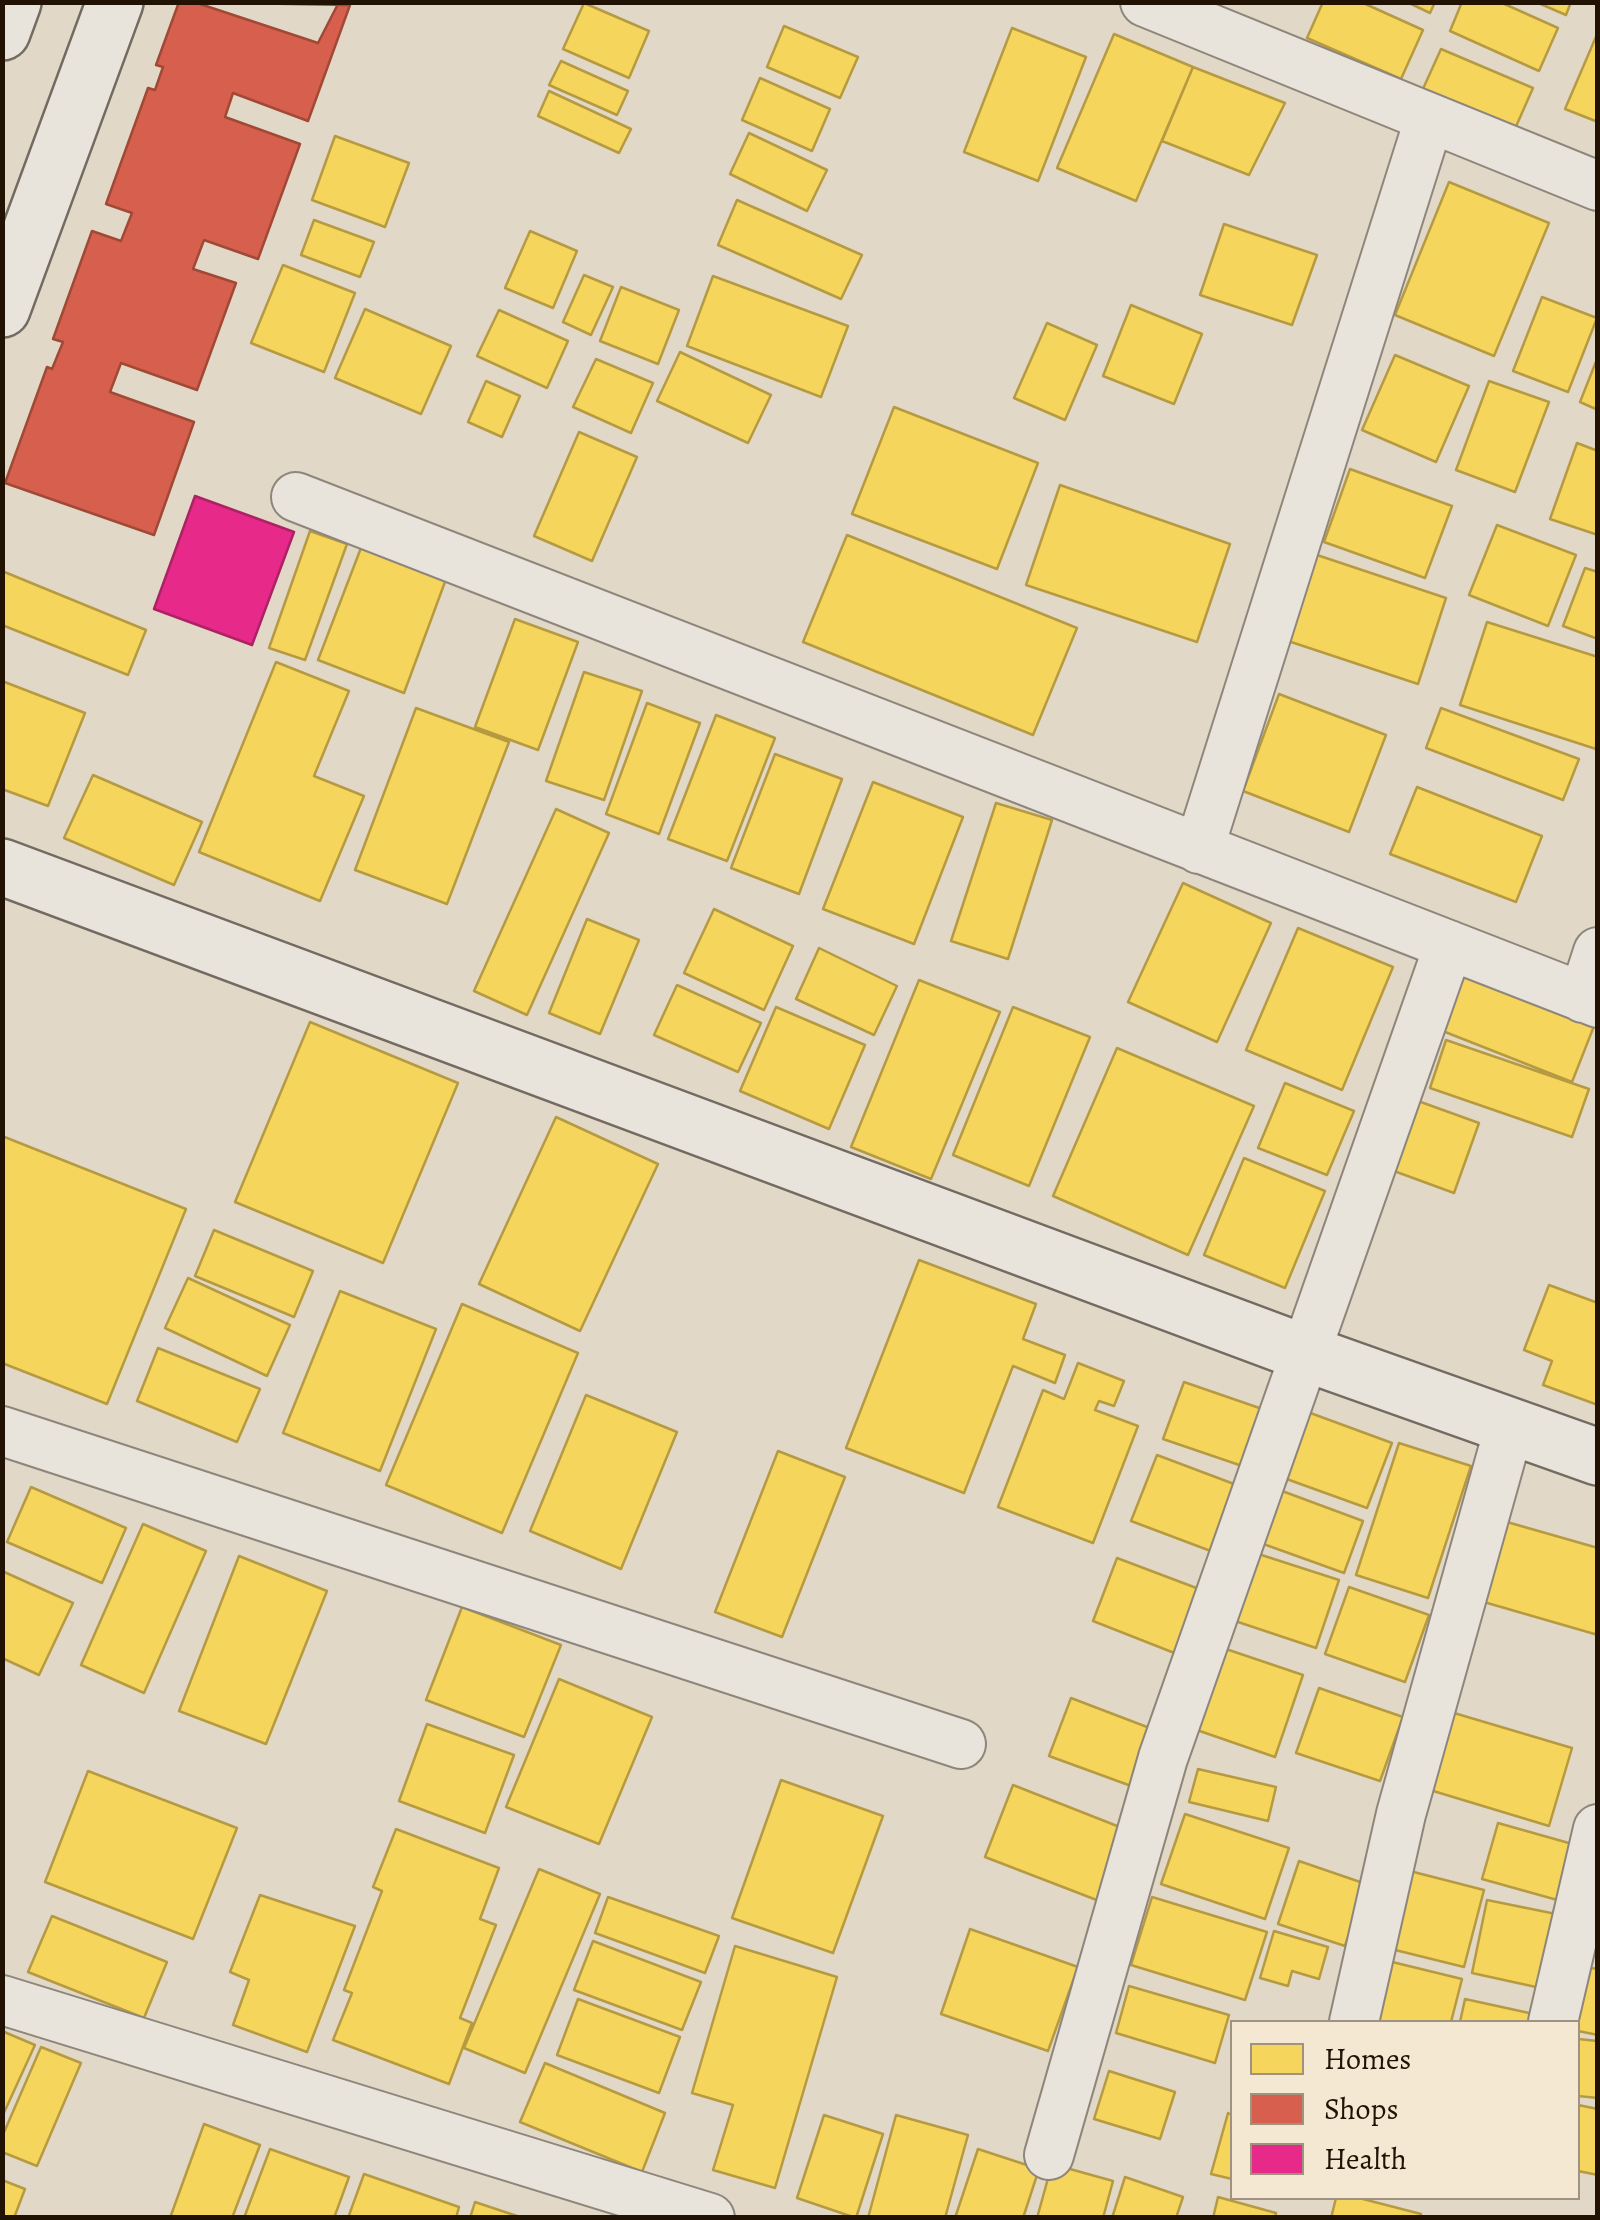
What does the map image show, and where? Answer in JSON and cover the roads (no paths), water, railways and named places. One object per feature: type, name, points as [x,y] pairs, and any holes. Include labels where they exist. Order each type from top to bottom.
[{"type":"street","points":[[2,32],[13,2]]},
{"type":"street","points":[[2,309],[115,2]]},
{"type":"street","points":[[1145,2],[1598,186]]},
{"type":"street","points":[[1200,849],[1428,120]]},
{"type":"street","points":[[296,497],[1590,1000],[1598,952]]},
{"type":"street","points":[[2,866],[1305,1353],[1598,1457]]},
{"type":"street","points":[[1049,2154],[1162,1758],[1449,946]]},
{"type":"street","points":[[1354,2020],[1401,1814],[1510,1426]]},
{"type":"street","points":[[2,1431],[961,1744]]},
{"type":"street","points":[[1552,2020],[1598,1829]]},
{"type":"street","points":[[2,2000],[710,2218]]}]
